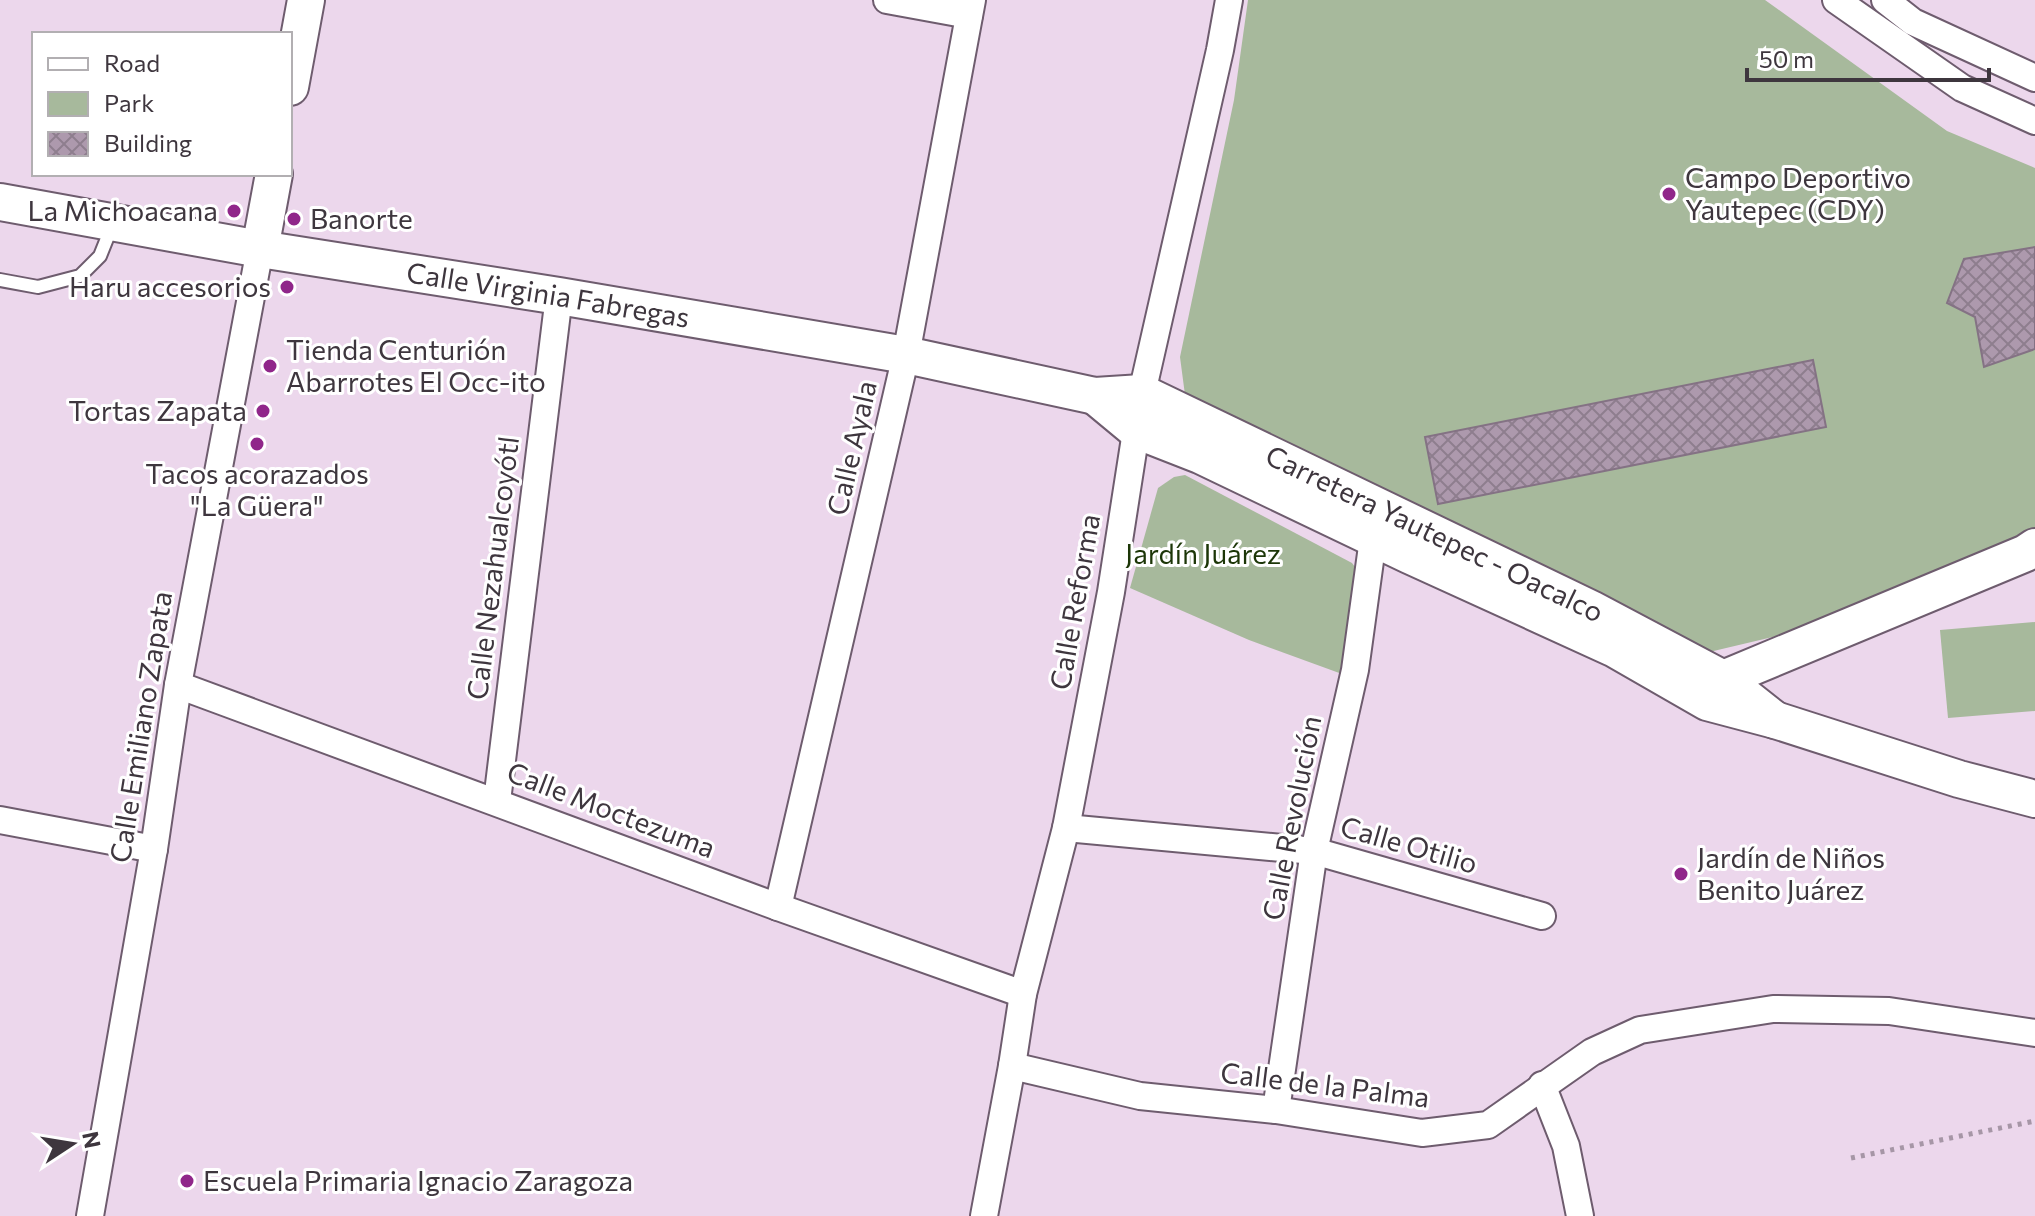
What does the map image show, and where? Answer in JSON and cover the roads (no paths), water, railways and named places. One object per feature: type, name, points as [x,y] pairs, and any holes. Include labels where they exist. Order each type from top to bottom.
[{"type":"main road","points":[[292,76],[306,0]]},
{"type":"main road","points":[[260,249],[274,176]]},
{"type":"main road","name":"Calle Virginia Fabregas","points":[[0,202],[260,249],[906,355],[1095,396],[1142,393]]},
{"type":"main road","name":"Carretera Yautepec - Oacalco","points":[[1142,393],[1591,609],[1715,691]]},
{"type":"main road","name":"Calle Virginia Fabregas","points":[[1095,396],[1136,430]]},
{"type":"main road","name":"Carretera Yautepec - Oacalco","points":[[1136,430],[1200,455],[1373,539],[1775,720],[1959,779],[2035,799]]},
{"type":"main road","points":[[1715,691],[2035,547]]},
{"type":"street","points":[[887,0],[970,8]]},
{"type":"street","name":"Calle Reforma","points":[[984,1216],[1023,994],[1066,828],[1111,592],[1142,393],[1229,0]]},
{"type":"street","points":[[1836,0],[1962,88],[2035,121]]},
{"type":"street","points":[[1885,0],[1913,22],[2035,78]]},
{"type":"street","name":"Calle Ayala","points":[[778,907],[906,355],[970,8]]},
{"type":"street","name":"Calle Emiliano Zapata","points":[[90,1216],[154,849],[178,685],[260,249]]},
{"type":"street","name":"Calle Nezahualcoyótl","points":[[497,801],[559,296]]},
{"type":"street","name":"Calle Revolución","points":[[1276,1110],[1314,851],[1355,670],[1373,539]]},
{"type":"street","name":"Calle Moctezuma","points":[[178,685],[778,907],[1023,994]]},
{"type":"street","points":[[0,820],[154,849]]},
{"type":"street","name":"Calle Otilio","points":[[1066,828],[1314,851],[1542,916]]},
{"type":"street","name":"Calle de la Palma","points":[[1012,1066],[1140,1096],[1276,1110],[1422,1133],[1488,1125],[1592,1052],[1640,1030],[1773,1009],[1889,1011],[2035,1033]]},
{"type":"street","points":[[1542,1085],[1566,1146],[1580,1216]]},
{"type":"lane","points":[[0,280],[38,287],[80,276],[100,256],[113,223]]},
{"type":"place","name":"Campo Deportivo Yautepec (CDY)","points":[[1669,194]]},
{"type":"place","name":"La Michoacana","points":[[234,211]]},
{"type":"place","name":"Banorte","points":[[294,219]]},
{"type":"place","name":"Haru accesorios","points":[[287,287]]},
{"type":"place","name":"Tienda Centurión Abarrotes El Occ-ito","points":[[270,366]]},
{"type":"place","name":"Tortas Zapata","points":[[263,411]]},
{"type":"place","name":"Tacos acorazados \"La Güera\"","points":[[257,444]]},
{"type":"place","name":"Jardín de Niños Benito Juárez","points":[[1681,874]]},
{"type":"place","name":"Escuela Primaria Ignacio Zaragoza","points":[[187,1181]]},
{"type":"park label","name":"Jardín Juárez","points":[[1203,554]]}]
